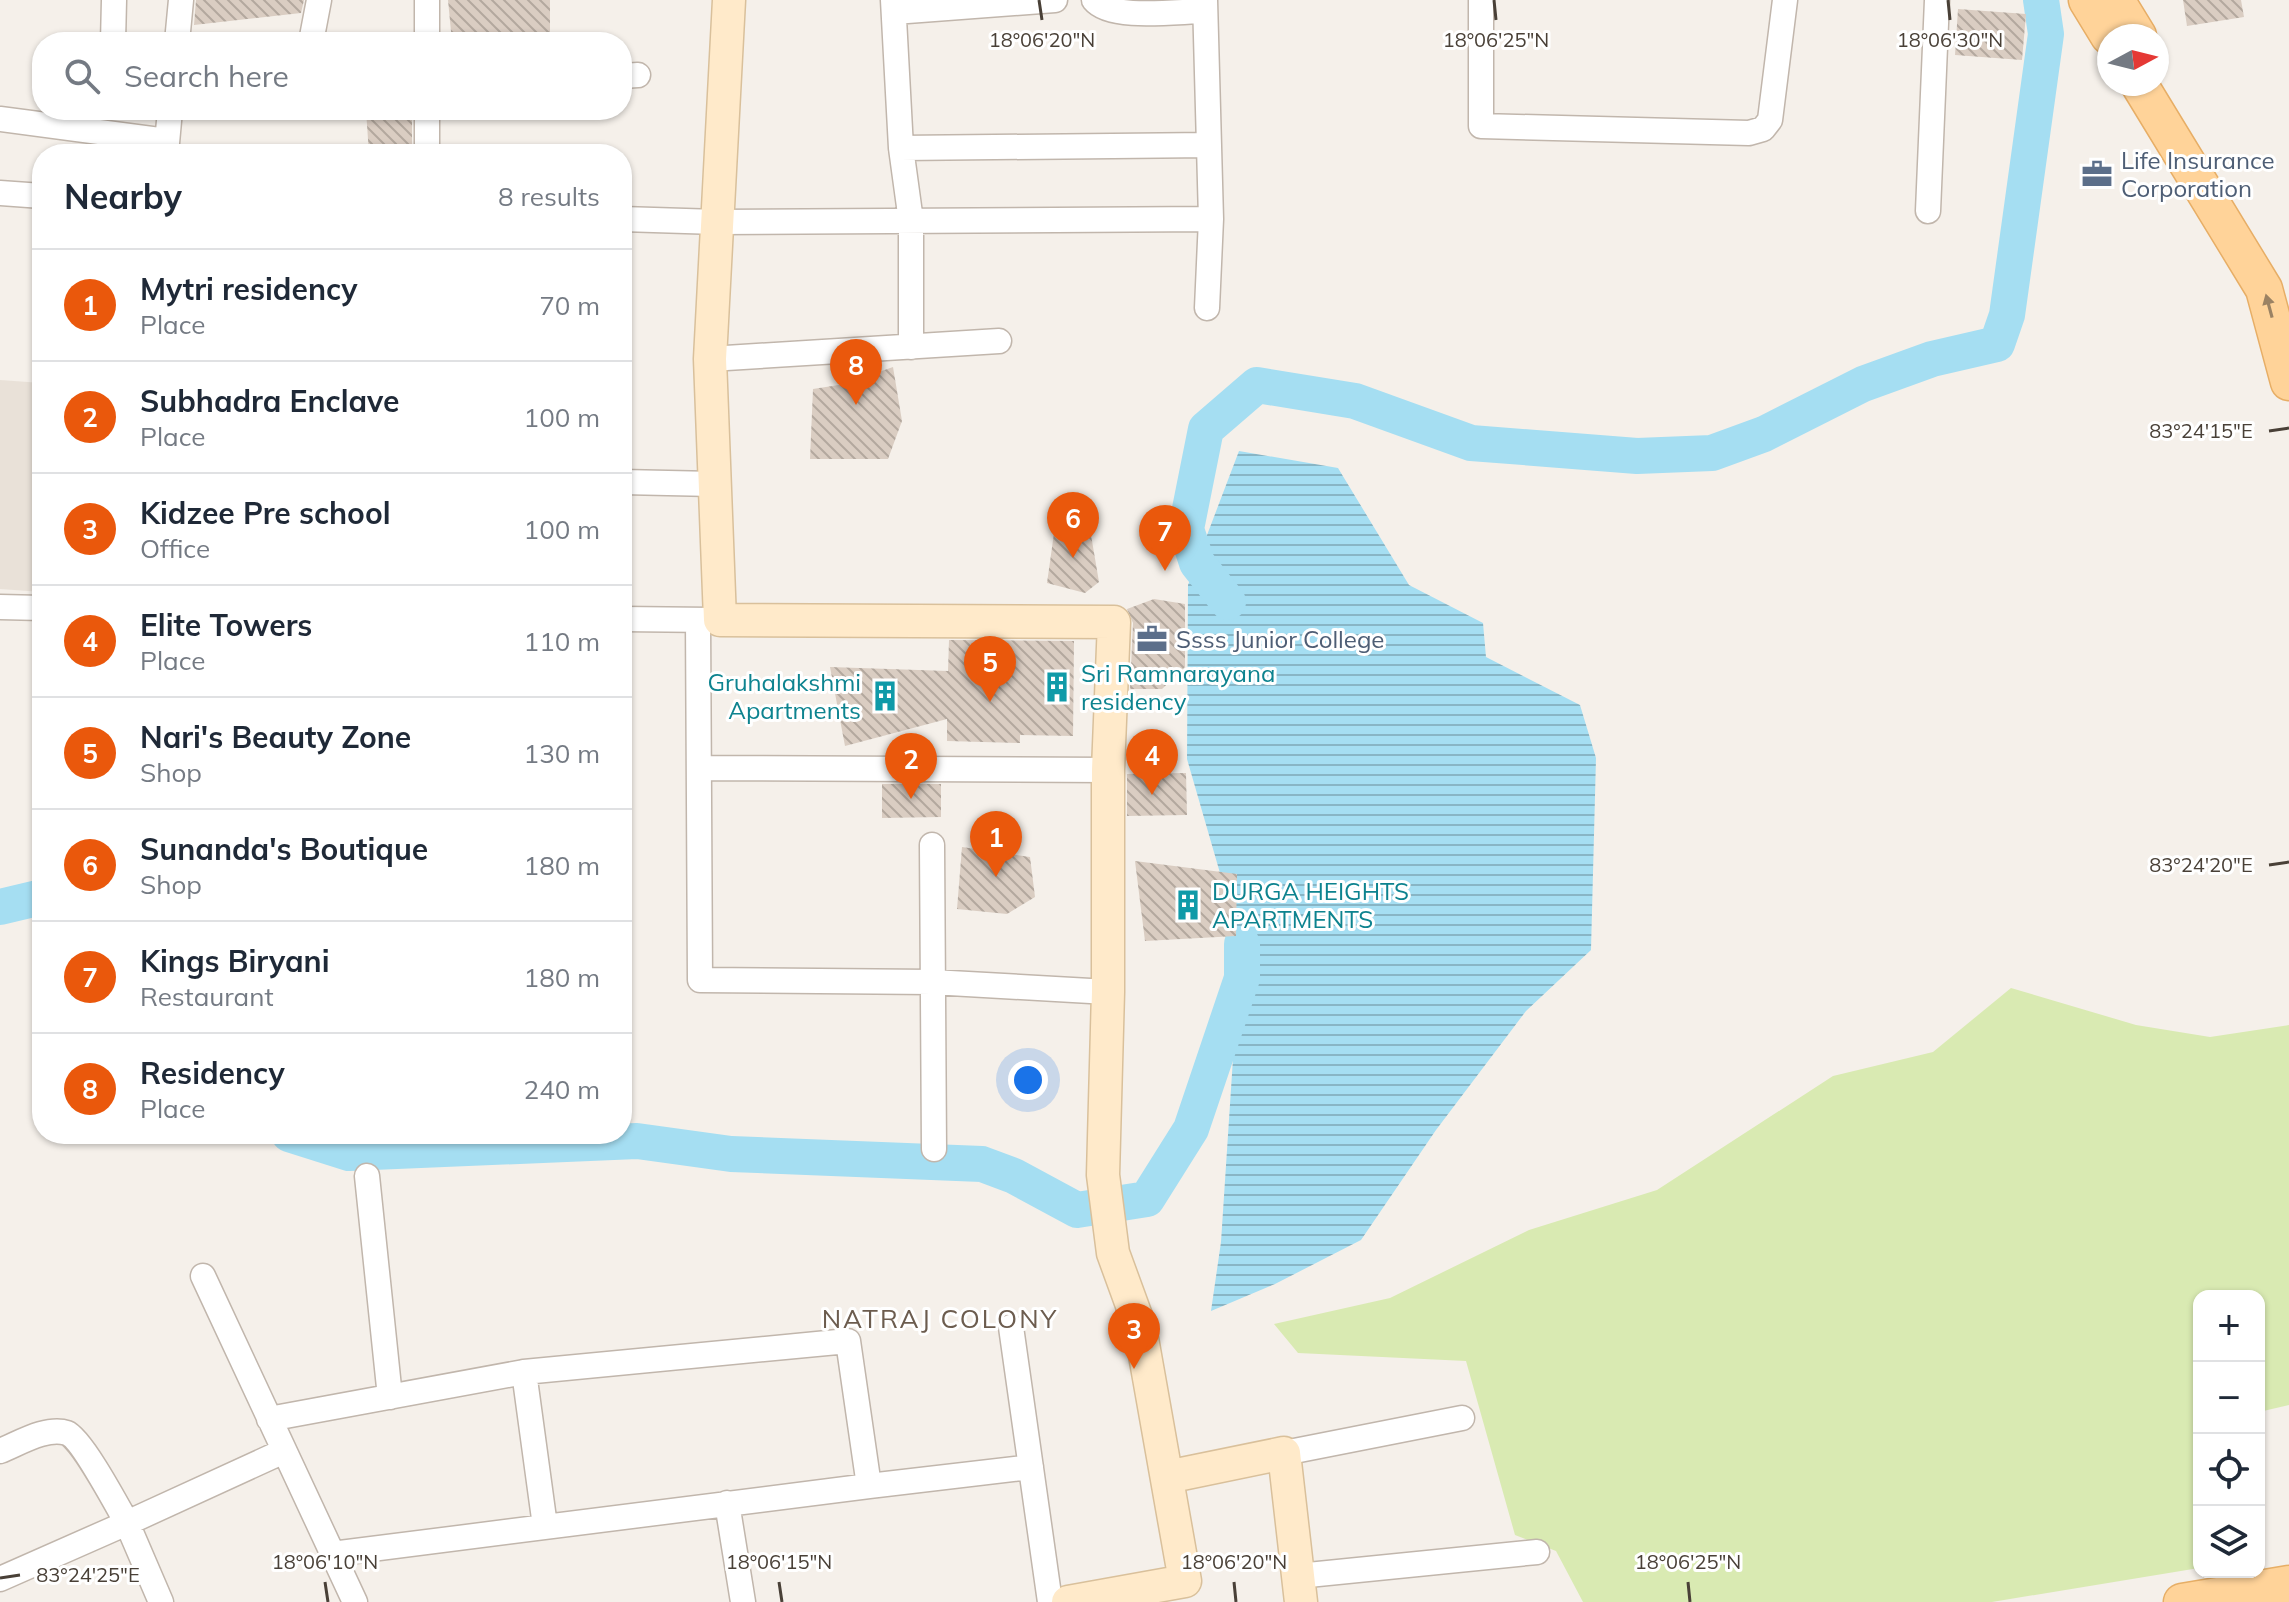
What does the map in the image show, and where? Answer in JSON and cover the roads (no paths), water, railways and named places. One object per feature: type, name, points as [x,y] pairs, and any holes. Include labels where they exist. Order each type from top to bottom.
[{"type":"main road","points":[[2087,0],[2102,24]]},
{"type":"main road","points":[[2116,0],[2131,24]]},
{"type":"main road","points":[[2169,86],[2289,286]]},
{"type":"main road","points":[[2146,96],[2264,289],[2289,382]]},
{"type":"main road","points":[[2182,1602],[2289,1584]]},
{"type":"street","points":[[113,32],[114,0]]},
{"type":"street","points":[[178,32],[181,0]]},
{"type":"street","points":[[313,32],[319,0]]},
{"type":"street","points":[[427,0],[427,32]]},
{"type":"street","points":[[729,0],[710,359],[714,484],[699,768],[700,980],[932,982],[1108,992]]},
{"type":"street","points":[[911,347],[911,221],[901,148],[893,6],[1055,0]]},
{"type":"street","points":[[1094,0],[1107,10],[1118,12],[1205,5],[1211,219],[1207,308]]},
{"type":"street","points":[[1481,0],[1481,126],[1749,133],[1763,129],[1770,120],[1785,0]]},
{"type":"street","points":[[1928,211],[1937,0]]},
{"type":"street","points":[[0,119],[32,120]]},
{"type":"street","points":[[37,120],[110,122],[159,144]]},
{"type":"street","points":[[166,144],[169,120]]},
{"type":"street","points":[[427,120],[427,144]]},
{"type":"street","points":[[901,148],[1209,145]]},
{"type":"street","points":[[0,193],[32,195]]},
{"type":"street","points":[[632,219],[717,222],[1211,219]]},
{"type":"street","points":[[710,359],[999,341]]},
{"type":"street","points":[[632,482],[714,484]]},
{"type":"street","points":[[0,607],[32,608]]},
{"type":"street","points":[[632,619],[1114,622],[1108,770],[1108,992],[1103,1175],[1113,1253],[1140,1327],[1185,1581],[1068,1602]]},
{"type":"street","points":[[699,768],[1108,770]]},
{"type":"street","points":[[932,845],[934,1149]]},
{"type":"street","points":[[367,1176],[390,1397]]},
{"type":"street","points":[[203,1276],[355,1602]]},
{"type":"street","points":[[1011,1327],[1050,1602]]},
{"type":"street","points":[[269,1419],[524,1372],[848,1341],[869,1486]]},
{"type":"street","points":[[524,1372],[545,1526]]},
{"type":"street","points":[[1167,1477],[1462,1418]]},
{"type":"street","points":[[0,1451],[49,1433],[67,1433],[83,1449],[127,1523],[161,1602]]},
{"type":"street","points":[[0,1579],[284,1451]]},
{"type":"street","points":[[1284,1453],[1299,1589],[1537,1552]]},
{"type":"street","points":[[332,1554],[1031,1467]]},
{"type":"street","points":[[727,1503],[743,1602]]},
{"type":"water","points":[[1239,451],[1338,468],[1409,585],[1483,623],[1486,657],[1580,705],[1596,758],[1591,950],[1526,1011],[1436,1130],[1361,1240],[1275,1284],[1211,1311],[1221,1242],[1238,982],[1220,873],[1187,759],[1188,585]]},
{"type":"waterway","points":[[1228,602],[1197,563],[1186,529],[1206,429],[1257,385],[1355,401],[1471,443],[1637,456],[1712,453],[1764,434],[1863,384],[1932,359],[1997,344],[2007,315],[2046,34],[2041,0]]},
{"type":"waterway","points":[[0,907],[32,899]]},
{"type":"waterway","points":[[632,1141],[731,1154],[982,1164],[1014,1176],[1077,1210],[1147,1199],[1191,1129],[1242,978],[1242,944]]},
{"type":"waterway","points":[[321,1144],[349,1153],[565,1144]]},
{"type":"place","name":"Life Insurance Corporation","points":[[2097,174]]},
{"type":"place","name":"Residency","points":[[856,405]]},
{"type":"place","name":"Sunanda's Boutique","points":[[1073,558]]},
{"type":"place","name":"Kings Biryani","points":[[1165,571]]},
{"type":"place","name":"Ssss Junior College","points":[[1152,639]]},
{"type":"place","name":"Sri Ramnarayana residency","points":[[1057,687]]},
{"type":"place","name":"Gruhalakshmi Apartments","points":[[885,696]]},
{"type":"place","name":"Nari's Beauty Zone","points":[[990,702]]},
{"type":"place","name":"Elite Towers","points":[[1152,795]]},
{"type":"place","name":"Subhadra Enclave","points":[[911,799]]},
{"type":"place","name":"Mytri residency","points":[[996,877]]},
{"type":"place","name":"DURGA HEIGHTS APARTMENTS","points":[[1188,905]]},
{"type":"place","name":"Kidzee Pre school","points":[[1134,1369]]},
{"type":"district","name":"NATRAJ COLONY","points":[[940,1318]]}]
